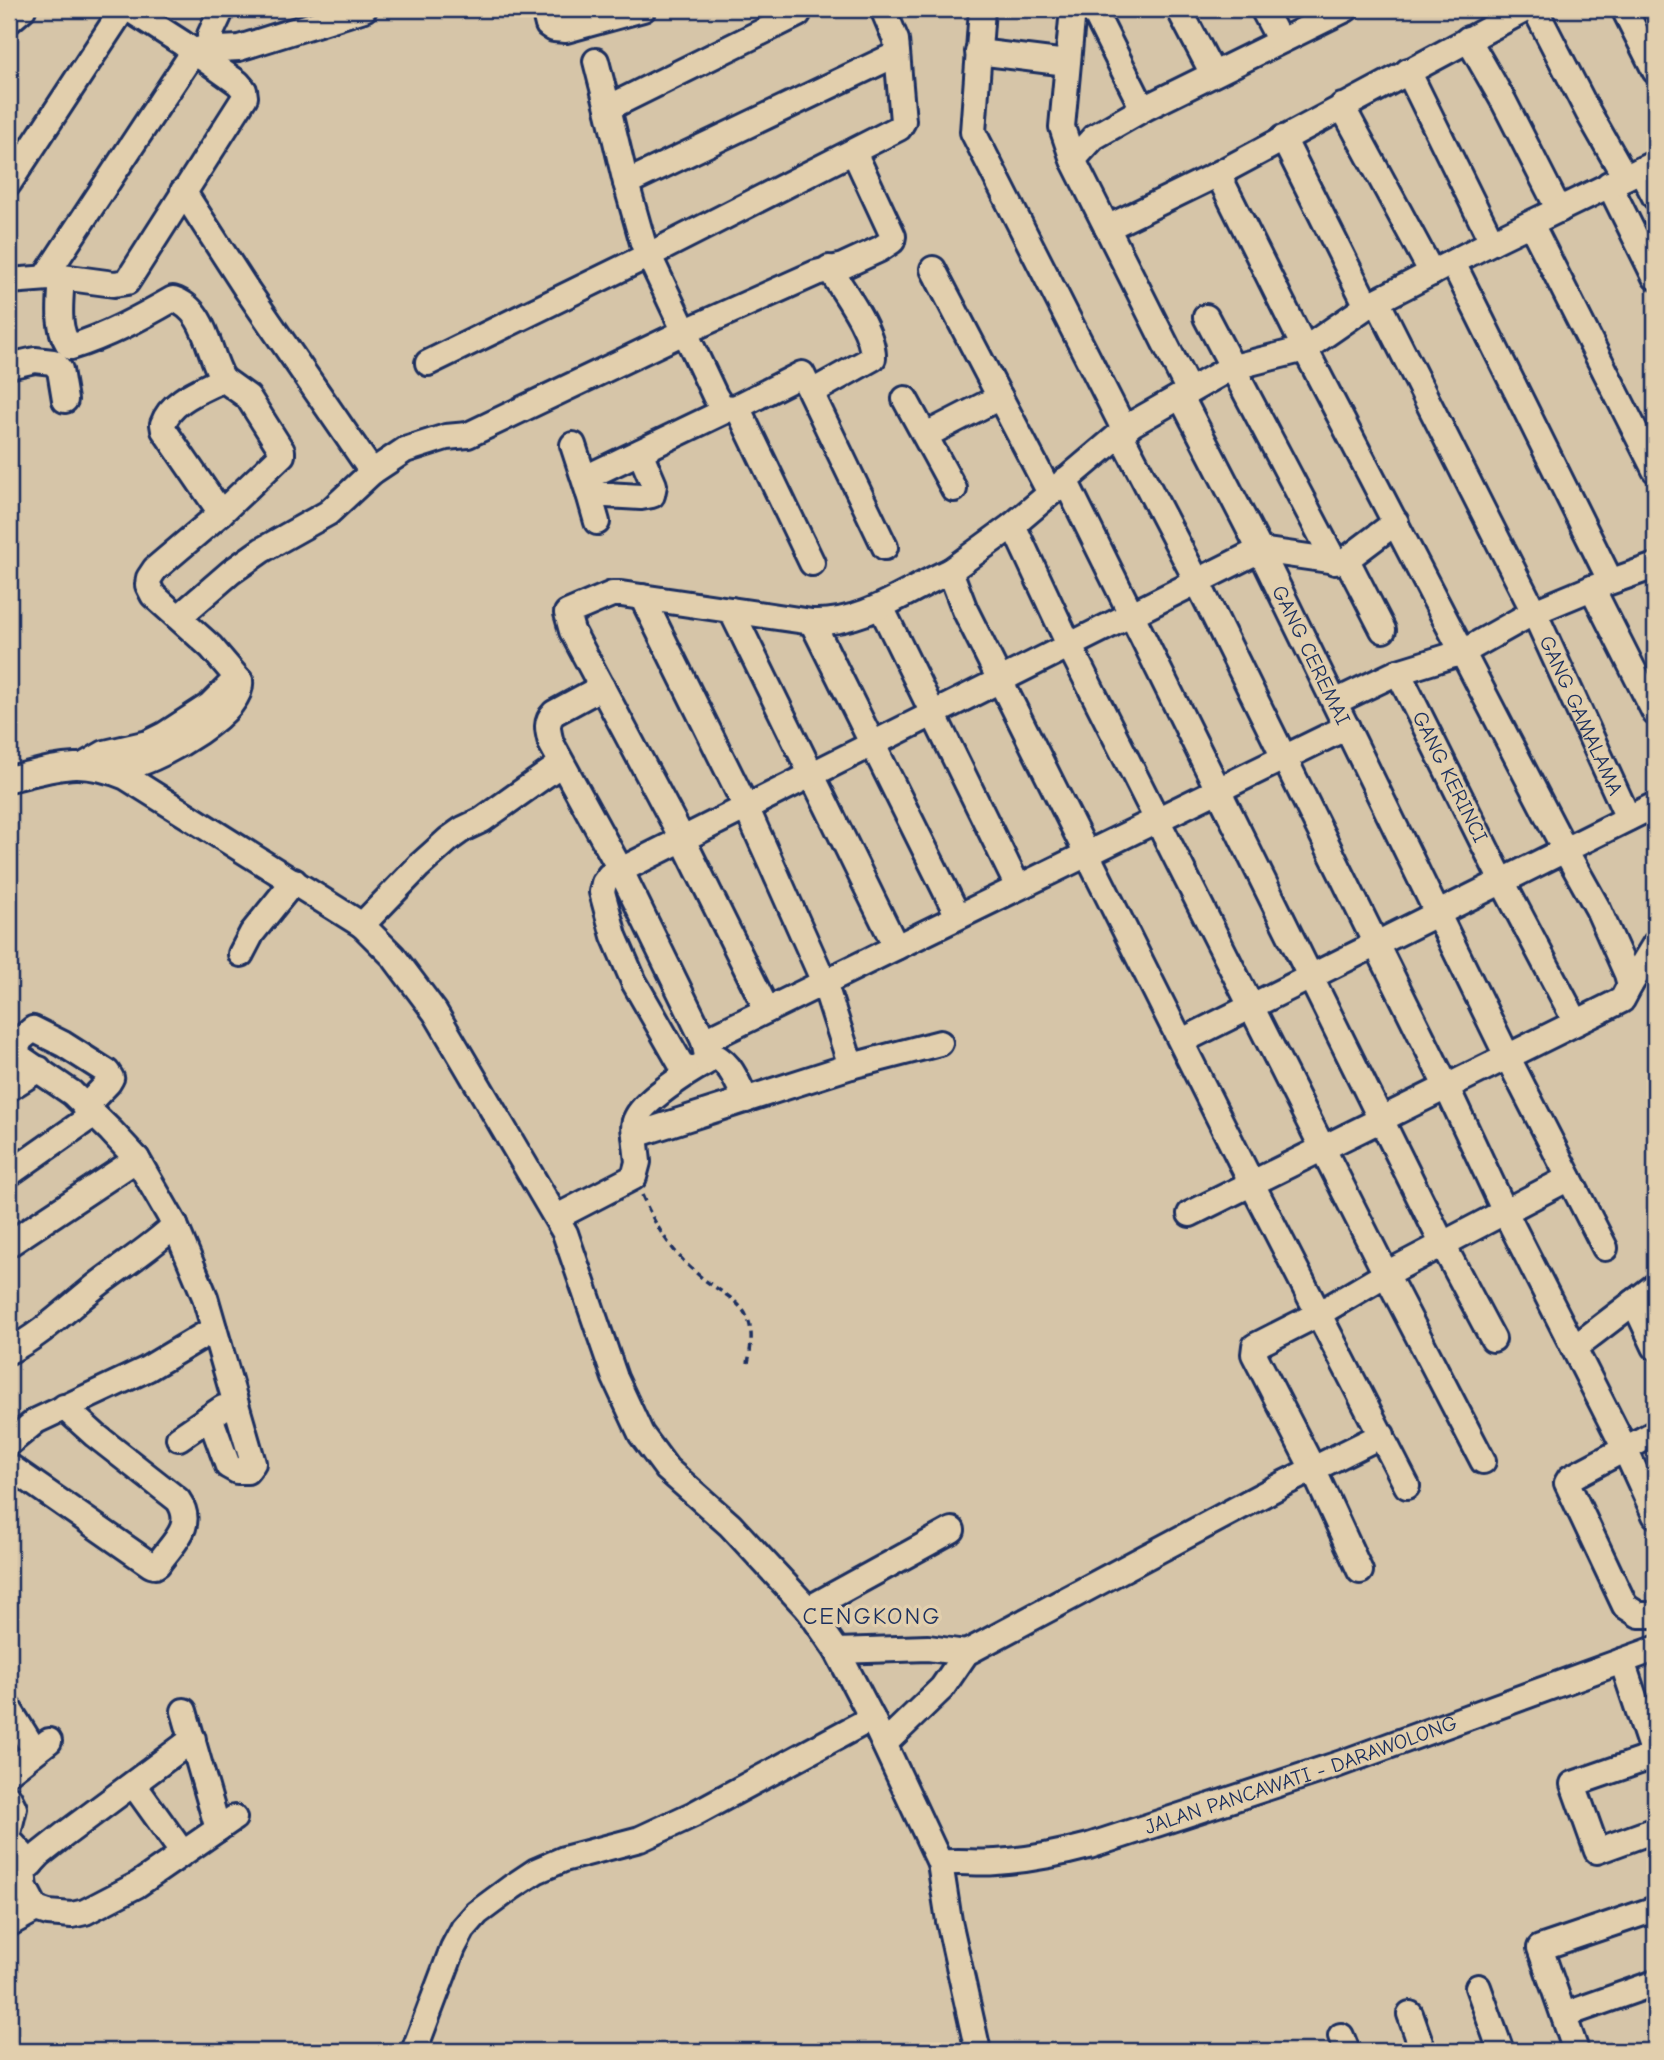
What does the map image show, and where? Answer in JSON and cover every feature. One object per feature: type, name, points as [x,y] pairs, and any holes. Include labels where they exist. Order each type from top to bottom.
[{"type":"street","points":[[9,21],[23,9]]},
{"type":"street","points":[[10,179],[123,9]]},
{"type":"street","points":[[9,281],[54,277],[114,285],[127,282],[183,191],[242,105],[244,90],[204,48],[129,9]]},
{"type":"street","points":[[65,400],[60,370],[60,313],[54,277],[204,48],[222,9]]},
{"type":"street","points":[[204,48],[239,48],[364,9]]},
{"type":"street","points":[[544,9],[548,25],[554,29],[566,30],[643,9]]},
{"type":"street","points":[[608,108],[799,14],[800,9]]},
{"type":"street","points":[[428,363],[896,131],[902,125],[896,40],[883,9]]},
{"type":"street","points":[[982,9],[972,132],[1197,581],[1447,1088],[1505,1212],[1624,1447],[1655,1515]]},
{"type":"street","name":"GANG CEREMAI","points":[[1073,9],[1062,127],[1073,160],[1507,1056],[1605,1248]]},
{"type":"street","points":[[1093,9],[1143,108]]},
{"type":"street","points":[[1179,9],[1213,75]]},
{"type":"street","points":[[1263,9],[1280,41]]},
{"type":"street","points":[[1073,160],[1094,136],[1143,108],[1345,9]]},
{"type":"street","points":[[1107,228],[1217,174],[1526,9]]},
{"type":"street","points":[[1535,9],[1588,112],[1633,173],[1655,197]]},
{"type":"street","points":[[1624,9],[1655,71]]},
{"type":"street","points":[[1468,39],[1504,102],[1559,210]]},
{"type":"street","points":[[978,52],[1067,63]]},
{"type":"street","points":[[626,183],[897,54]]},
{"type":"street","points":[[596,61],[643,243],[715,396],[722,407],[741,415],[812,563]]},
{"type":"street","points":[[1408,71],[1492,242]]},
{"type":"street","points":[[1342,106],[1443,268],[1601,584],[1655,713]]},
{"type":"street","name":"GANG GAMALAMA","points":[[1283,138],[1534,612],[1628,818]]},
{"type":"street","points":[[179,617],[231,572],[262,550],[328,513],[372,472],[405,450],[446,437],[468,435],[684,332],[829,268],[880,249],[892,241],[893,236],[854,152]]},
{"type":"street","points":[[767,1010],[682,838],[572,631],[567,613],[612,594],[812,622],[845,621],[881,607],[950,571],[1013,526],[1058,486],[1151,412],[1230,368],[1305,349],[1372,304],[1633,173]]},
{"type":"street","points":[[1633,173],[1655,277]]},
{"type":"street","points":[[1217,174],[1462,652],[1598,909],[1630,985]]},
{"type":"street","points":[[183,191],[247,290],[372,472]]},
{"type":"street","points":[[1531,224],[1655,470]]},
{"type":"street","points":[[812,392],[873,358],[866,331],[829,268]]},
{"type":"street","points":[[933,269],[1000,397],[1058,486],[1132,614],[1443,1245],[1493,1339]]},
{"type":"street","points":[[9,366],[93,340],[130,324],[173,299],[181,302],[194,314],[206,332],[216,366],[223,379],[248,397],[282,451],[282,455],[221,513],[155,569],[149,578],[148,585],[153,595],[211,647],[240,681],[232,683],[169,750],[134,765],[52,769],[9,779]]},
{"type":"street","points":[[1206,317],[1230,368],[1383,630]]},
{"type":"street","points":[[587,486],[640,452],[802,374],[885,547]]},
{"type":"street","points":[[221,513],[164,430],[163,424],[168,413],[181,401],[223,379]]},
{"type":"street","points":[[926,435],[1000,397]]},
{"type":"street","points":[[905,399],[954,489]]},
{"type":"street","points":[[573,445],[597,522]]},
{"type":"street","points":[[587,486],[641,497],[652,495],[654,485],[640,452]]},
{"type":"street","points":[[686,1073],[634,982],[614,936],[602,892],[609,876],[1260,550],[1341,561],[1396,522]]},
{"type":"street","points":[[1013,526],[1069,645],[1385,1274],[1483,1461]]},
{"type":"street","points":[[1335,702],[1398,672],[1462,652],[1534,612],[1601,584],[1655,566]]},
{"type":"street","points":[[950,571],[965,610],[1252,1184],[1407,1486]]},
{"type":"street","points":[[642,597],[746,807],[824,982],[850,1066]]},
{"type":"street","points":[[881,607],[1018,887]]},
{"type":"street","points":[[731,610],[896,947]]},
{"type":"street","points":[[812,622],[958,916]]},
{"type":"street","name":"GANG KERINCI","points":[[1398,672],[1576,1022]]},
{"type":"street","points":[[602,687],[554,713],[548,719],[548,733],[561,764],[620,869],[706,1047],[725,1061],[746,1100]]},
{"type":"street","points":[[706,1047],[767,1010],[1347,727]]},
{"type":"street","points":[[362,925],[449,839],[482,820],[561,764]]},
{"type":"street","points":[[97,767],[144,788],[362,925],[393,956],[435,1012],[557,1217],[570,1245],[615,1378],[641,1434],[667,1469],[730,1525],[808,1609],[836,1651],[872,1718],[940,1863],[949,1920],[978,2051]]},
{"type":"street","points":[[1182,1041],[1564,848],[1655,805]]},
{"type":"street","points":[[242,954],[263,918],[294,881]]},
{"type":"street","points":[[1190,1214],[1622,1000],[1655,944]]},
{"type":"street","points":[[9,1174],[89,1111],[111,1079],[107,1072],[63,1044],[33,1029],[11,1052],[72,1093],[89,1111],[137,1159],[175,1225],[205,1297],[253,1463],[247,1471],[237,1471],[228,1466],[210,1417]]},
{"type":"street","points":[[635,1135],[850,1066],[940,1043]]},
{"type":"street","points":[[557,1217],[634,1177],[638,1162],[634,1127],[639,1112],[686,1073],[705,1063],[706,1047]]},
{"type":"street","points":[[9,1088],[39,1069]]},
{"type":"street","points":[[9,1244],[137,1159]]},
{"type":"street","points":[[1360,1570],[1253,1350],[1260,1342],[1320,1314],[1385,1274],[1569,1178]]},
{"type":"street","points":[[9,1351],[24,1343],[105,1279],[147,1250],[175,1225]]},
{"type":"street","points":[[1571,1341],[1655,1286]]},
{"type":"street","points":[[1634,1302],[1655,1347]]},
{"type":"street","points":[[9,1443],[36,1421],[147,1368],[214,1329]]},
{"type":"street","points":[[179,1438],[235,1400]]},
{"type":"street","points":[[9,1466],[151,1564],[158,1564],[182,1531],[186,1511],[178,1500],[95,1435],[64,1406]]},
{"type":"street","points":[[1655,1433],[1624,1447],[1570,1478],[1567,1486],[1625,1606],[1639,1615],[1655,1615]]},
{"type":"street","points":[[885,1743],[942,1688],[966,1653],[1382,1435]]},
{"type":"street","points":[[808,1609],[952,1530]]},
{"type":"street","points":[[836,1651],[928,1648],[966,1653]]},
{"type":"street","name":"JALAN PANCAWATI - DARAWOLONG","points":[[940,1863],[996,1862],[1064,1853],[1090,1846],[1339,1765],[1655,1648]]},
{"type":"street","points":[[1622,1661],[1655,1758],[1573,1784],[1597,1851],[1655,1830]]},
{"type":"street","points":[[9,1709],[42,1746],[9,1772]]},
{"type":"street","points":[[184,1711],[226,1823],[138,1885],[85,1912],[72,1915],[36,1909],[23,1880],[23,1872],[64,1835],[193,1740]]},
{"type":"street","points":[[414,2051],[453,1948],[463,1929],[477,1913],[512,1887],[536,1871],[564,1859],[640,1839],[694,1814],[872,1718]]},
{"type":"street","points":[[134,1785],[183,1852]]},
{"type":"street","points":[[9,1798],[14,1808],[9,1829]]},
{"type":"street","points":[[9,1840],[31,1864]]},
{"type":"street","points":[[9,1924],[36,1909]]},
{"type":"street","points":[[1576,2051],[1540,1948],[1655,1909]]},
{"type":"street","points":[[1564,2015],[1655,1983]]},
{"type":"street","points":[[1478,1987],[1500,2051]]},
{"type":"street","points":[[1410,2014],[1423,2051]]},
{"type":"path","points":[[634,1177],[655,1225],[671,1248],[701,1278],[729,1297],[747,1315],[752,1343],[748,1363]]},
{"type":"district","name":"CENGKONG","points":[[872,1616]]}]
